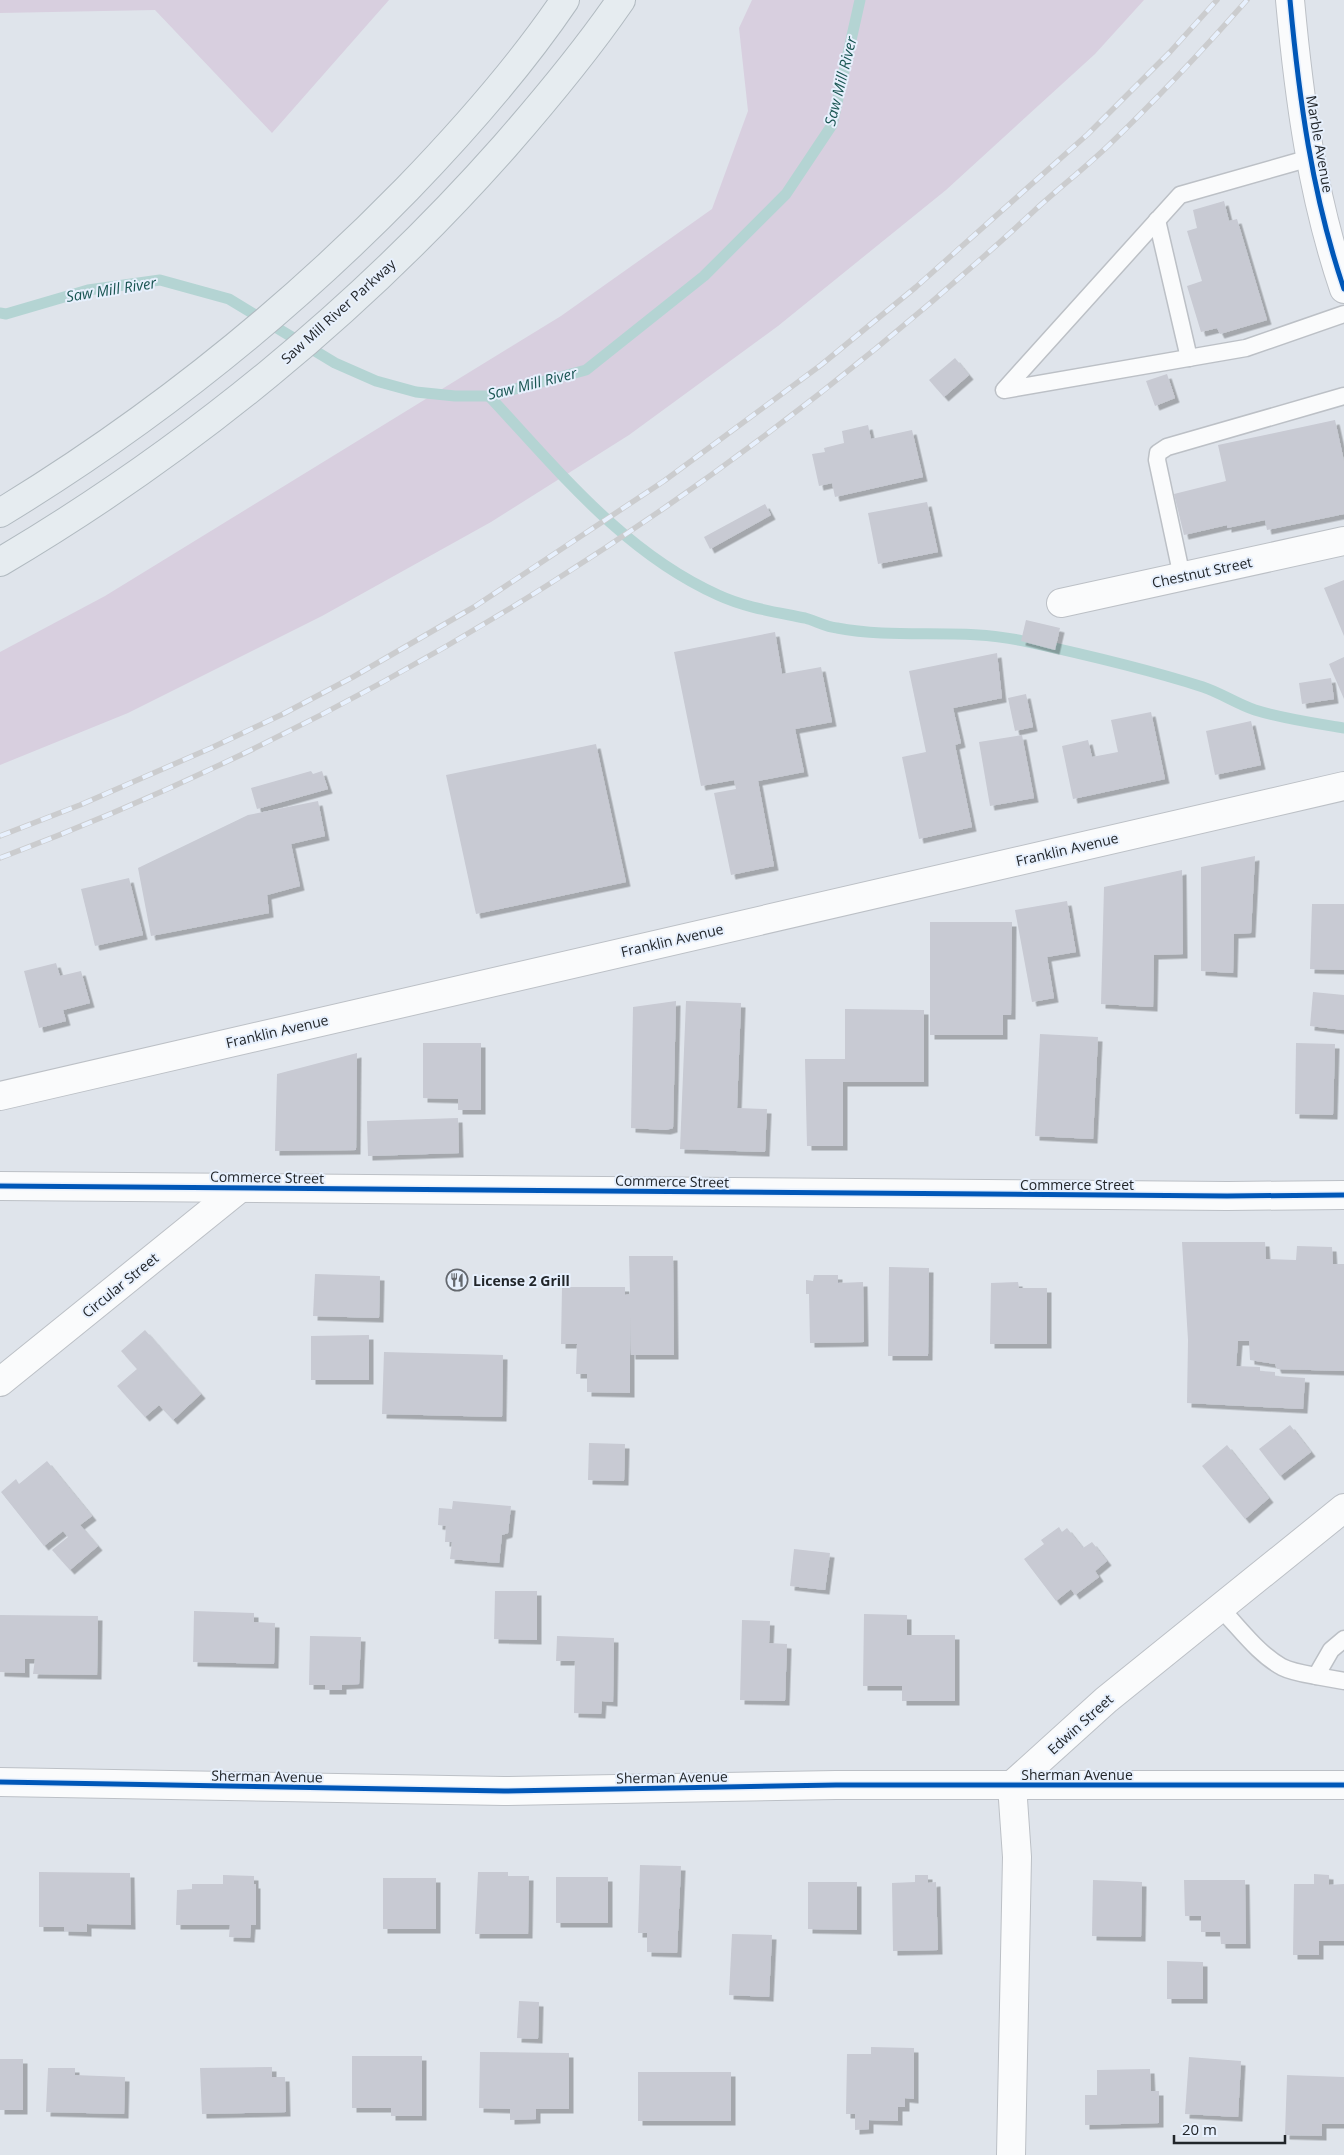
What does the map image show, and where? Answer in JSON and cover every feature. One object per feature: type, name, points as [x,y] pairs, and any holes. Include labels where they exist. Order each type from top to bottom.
[{"type":"highway","points":[[0,513],[70,469],[179,391],[258,327],[308,283],[380,216],[474,117],[517,66],[565,0]]},
{"type":"highway","name":"Saw Mill River Parkway","points":[[0,562],[73,517],[129,479],[261,380],[340,311],[399,257],[486,167],[574,64],[621,0]]},
{"type":"street","name":"Marble Avenue","points":[[1290,0],[1299,90],[1310,158],[1326,231],[1344,289]]},
{"type":"street","name":"Chestnut Street","points":[[1061,603],[1344,541]]},
{"type":"street","name":"Franklin Avenue","points":[[0,1096],[1344,786]]},
{"type":"street","name":"Commerce Street","points":[[0,1186],[1227,1196],[1344,1195]]},
{"type":"street","name":"Circular Street","points":[[0,1382],[240,1188]]},
{"type":"street","name":"Edwin Street","points":[[1012,1785],[1106,1700],[1344,1508]]},
{"type":"street","name":"Sherman Avenue","points":[[0,1782],[504,1791],[836,1784],[1344,1785]]},
{"type":"street","points":[[1011,2155],[1017,1857],[1012,1785]]},
{"type":"lane","points":[[1310,158],[1180,195],[1004,390],[1246,348],[1344,314]]},
{"type":"lane","points":[[1157,220],[1189,358]]},
{"type":"lane","points":[[1182,577],[1157,460],[1158,453],[1167,447],[1344,396]]},
{"type":"lane","points":[[1220,1608],[1268,1658],[1283,1668],[1344,1681]]},
{"type":"lane","points":[[1316,1676],[1332,1650],[1344,1639]]},
{"type":"shaded area","points":[[0,0],[389,0],[272,133],[155,10],[0,13]]},
{"type":"shaded area","points":[[752,0],[1144,0],[1095,54],[946,190],[778,326],[629,435],[491,522],[322,616],[128,713],[0,765],[0,652],[105,596],[561,316],[712,209],[748,111],[739,28]]},
{"type":"building","points":[[1224,201],[1229,221],[1237,219],[1267,320],[1220,334],[1217,328],[1201,332],[1187,286],[1202,281],[1187,231],[1197,228],[1193,210]]},
{"type":"building","points":[[955,358],[969,375],[944,397],[929,380]]},
{"type":"building","points":[[1167,374],[1175,398],[1155,406],[1146,381]]},
{"type":"building","points":[[1335,420],[1344,461],[1344,514],[1267,530],[1265,520],[1227,528],[1227,525],[1184,535],[1174,494],[1226,481],[1218,445]]},
{"type":"building","points":[[868,425],[871,439],[912,430],[923,477],[835,497],[832,483],[819,486],[812,454],[825,452],[824,448],[844,443],[842,431]]},
{"type":"building","points":[[927,502],[938,552],[878,564],[868,513]]},
{"type":"building","points":[[765,504],[771,515],[710,549],[704,537]]},
{"type":"building","points":[[1344,580],[1344,636],[1324,588]]},
{"type":"building","points":[[1026,620],[1060,628],[1055,650],[1021,641]]},
{"type":"building","points":[[775,632],[782,674],[821,667],[832,722],[795,729],[804,772],[758,781],[774,866],[731,875],[714,793],[736,789],[734,780],[701,786],[674,652]]},
{"type":"building","points":[[997,653],[1002,698],[953,708],[961,743],[955,745],[972,827],[919,839],[902,757],[926,752],[909,671]]},
{"type":"building","points":[[1344,657],[1344,699],[1329,664]]},
{"type":"building","points":[[1331,678],[1334,699],[1302,704],[1299,683]]},
{"type":"building","points":[[1026,694],[1033,727],[1015,731],[1008,698]]},
{"type":"building","points":[[1151,712],[1165,779],[1073,799],[1062,746],[1088,740],[1092,757],[1118,752],[1111,720]]},
{"type":"building","points":[[1251,721],[1261,765],[1215,775],[1206,731]]},
{"type":"building","points":[[1022,735],[1034,798],[990,806],[979,742]]},
{"type":"building","points":[[596,744],[626,882],[476,914],[446,775]]},
{"type":"building","points":[[311,771],[313,774],[322,771],[328,789],[257,809],[251,788]]},
{"type":"building","points":[[318,801],[325,836],[291,844],[300,886],[267,895],[269,913],[151,936],[138,868],[248,815]]},
{"type":"building","points":[[1255,856],[1251,933],[1234,934],[1233,973],[1201,971],[1201,867]]},
{"type":"building","points":[[1182,870],[1183,954],[1154,955],[1153,1007],[1101,1004],[1104,887]]},
{"type":"building","points":[[129,878],[143,935],[95,946],[81,889]]},
{"type":"building","points":[[1067,901],[1076,952],[1047,957],[1054,998],[1032,1002],[1015,910]]},
{"type":"building","points":[[1312,904],[1344,904],[1344,970],[1310,969]]},
{"type":"building","points":[[930,922],[1012,922],[1011,1015],[1003,1015],[1003,1035],[930,1035]]},
{"type":"building","points":[[56,963],[60,976],[81,971],[90,1003],[63,1010],[66,1021],[39,1028],[24,971]]},
{"type":"building","points":[[1313,992],[1344,995],[1344,1030],[1310,1026]]},
{"type":"building","points":[[676,1001],[673,1128],[666,1130],[631,1128],[633,1007]]},
{"type":"building","points":[[686,1001],[741,1003],[737,1108],[767,1109],[765,1152],[680,1149]]},
{"type":"building","points":[[845,1009],[924,1010],[924,1082],[843,1082],[843,1146],[807,1146],[805,1059],[845,1059]]},
{"type":"building","points":[[1040,1034],[1098,1037],[1093,1139],[1035,1136]]},
{"type":"building","points":[[423,1043],[481,1043],[481,1110],[458,1110],[458,1099],[423,1098]]},
{"type":"building","points":[[1296,1043],[1335,1044],[1333,1115],[1295,1114]]},
{"type":"building","points":[[357,1053],[356,1150],[275,1151],[277,1074]]},
{"type":"building","points":[[458,1118],[459,1153],[368,1156],[367,1121]]},
{"type":"building","points":[[1182,1242],[1265,1242],[1266,1259],[1296,1260],[1297,1246],[1332,1247],[1333,1264],[1344,1264],[1344,1371],[1277,1369],[1275,1364],[1250,1360],[1249,1341],[1238,1341],[1236,1366],[1260,1367],[1260,1371],[1275,1372],[1275,1376],[1305,1378],[1303,1409],[1187,1403],[1188,1340]]},
{"type":"building","points":[[629,1256],[673,1256],[674,1355],[631,1355],[630,1318],[630,1393],[587,1392],[587,1374],[576,1374],[577,1344],[561,1344],[562,1287],[625,1287],[625,1295],[630,1294]]},
{"type":"building","points":[[889,1267],[929,1268],[928,1356],[888,1356]]},
{"type":"building","points":[[315,1274],[380,1276],[379,1318],[313,1316]]},
{"type":"building","points":[[814,1275],[838,1275],[838,1283],[863,1282],[864,1342],[810,1343],[809,1294],[806,1294],[806,1280],[813,1281]]},
{"type":"building","points":[[1018,1282],[1019,1288],[1047,1288],[1047,1344],[990,1344],[991,1283]]},
{"type":"building","points":[[145,1330],[201,1394],[173,1420],[159,1405],[145,1417],[117,1386],[137,1369],[121,1351]]},
{"type":"building","points":[[369,1335],[369,1380],[311,1380],[311,1336]]},
{"type":"building","points":[[384,1352],[503,1355],[502,1417],[382,1414]]},
{"type":"building","points":[[1290,1425],[1311,1452],[1280,1476],[1259,1449]]},
{"type":"building","points":[[589,1443],[625,1444],[624,1481],[588,1480]]},
{"type":"building","points":[[1227,1445],[1269,1498],[1245,1519],[1202,1466]]},
{"type":"building","points":[[47,1461],[92,1516],[80,1525],[98,1546],[70,1570],[52,1550],[68,1537],[63,1531],[44,1546],[1,1492],[16,1479],[19,1484]]},
{"type":"building","points":[[453,1501],[511,1506],[508,1533],[502,1535],[499,1563],[450,1559],[452,1542],[445,1542],[446,1526],[438,1525],[439,1508],[452,1509]]},
{"type":"building","points":[[1059,1527],[1062,1532],[1067,1528],[1083,1548],[1092,1542],[1107,1561],[1095,1571],[1099,1577],[1075,1595],[1071,1589],[1056,1601],[1024,1559],[1044,1544],[1041,1540]]},
{"type":"building","points":[[794,1549],[830,1553],[825,1590],[790,1586]]},
{"type":"building","points":[[495,1591],[537,1591],[537,1640],[494,1639]]},
{"type":"building","points":[[194,1611],[254,1613],[254,1622],[275,1623],[274,1664],[193,1662]]},
{"type":"building","points":[[864,1614],[907,1615],[907,1635],[955,1635],[955,1701],[902,1701],[902,1686],[863,1686]]},
{"type":"building","points":[[0,1615],[98,1616],[97,1675],[33,1674],[35,1659],[25,1659],[25,1673],[0,1672]]},
{"type":"building","points":[[742,1620],[770,1621],[769,1643],[787,1644],[785,1701],[740,1700]]},
{"type":"building","points":[[310,1636],[361,1637],[359,1684],[342,1685],[342,1690],[325,1690],[325,1685],[309,1685]]},
{"type":"building","points":[[557,1636],[614,1638],[613,1702],[602,1701],[601,1714],[574,1713],[575,1661],[556,1661]]},
{"type":"building","points":[[640,1865],[681,1866],[677,1953],[647,1952],[647,1933],[638,1933]]},
{"type":"building","points":[[39,1872],[130,1873],[131,1925],[87,1924],[87,1932],[64,1931],[64,1927],[39,1927]]},
{"type":"building","points":[[478,1872],[508,1872],[508,1876],[529,1876],[528,1934],[475,1934]]},
{"type":"building","points":[[1314,1874],[1329,1875],[1329,1885],[1344,1884],[1344,1941],[1319,1941],[1319,1955],[1293,1955],[1294,1884],[1314,1884]]},
{"type":"building","points":[[223,1875],[254,1876],[254,1884],[256,1884],[256,1925],[251,1925],[250,1938],[229,1937],[230,1925],[176,1925],[177,1890],[192,1889],[192,1884],[223,1884]]},
{"type":"building","points":[[915,1875],[928,1875],[928,1883],[936,1882],[938,1950],[893,1951],[892,1883],[915,1882]]},
{"type":"building","points":[[556,1877],[608,1877],[608,1923],[556,1923]]},
{"type":"building","points":[[383,1878],[436,1878],[436,1929],[383,1929]]},
{"type":"building","points":[[1093,1880],[1142,1882],[1141,1937],[1092,1936]]},
{"type":"building","points":[[1184,1880],[1245,1880],[1246,1944],[1221,1944],[1220,1932],[1201,1932],[1201,1916],[1185,1916]]},
{"type":"building","points":[[808,1882],[857,1882],[857,1930],[808,1929]]},
{"type":"building","points":[[732,1934],[772,1935],[769,1997],[729,1995]]},
{"type":"building","points":[[1167,1961],[1203,1962],[1203,1999],[1167,1999]]},
{"type":"building","points":[[519,2001],[539,2002],[538,2039],[517,2038]]},
{"type":"building","points":[[871,2047],[914,2048],[914,2099],[905,2098],[905,2107],[898,2107],[898,2121],[869,2120],[869,2129],[855,2130],[855,2114],[846,2114],[847,2054],[871,2054]]},
{"type":"building","points":[[480,2052],[569,2053],[569,2109],[536,2109],[536,2119],[510,2120],[510,2109],[479,2108]]},
{"type":"building","points":[[352,2056],[422,2056],[422,2116],[391,2116],[391,2108],[352,2108]]},
{"type":"building","points":[[1189,2057],[1241,2061],[1238,2117],[1185,2114]]},
{"type":"building","points":[[0,2059],[23,2059],[23,2110],[0,2110]]},
{"type":"building","points":[[272,2067],[272,2077],[285,2077],[286,2112],[202,2114],[200,2068]]},
{"type":"building","points":[[48,2068],[75,2068],[75,2075],[125,2077],[124,2114],[46,2112]]},
{"type":"building","points":[[1150,2069],[1151,2091],[1159,2091],[1159,2123],[1085,2125],[1085,2095],[1097,2095],[1097,2070]]},
{"type":"building","points":[[638,2072],[731,2072],[731,2121],[638,2121]]},
{"type":"building","points":[[1287,2075],[1344,2077],[1344,2124],[1322,2124],[1322,2136],[1285,2135]]},
{"type":"waterway","name":"Saw Mill River","points":[[0,313],[6,314],[88,290],[160,280],[229,299],[335,363],[376,381],[416,392],[455,396],[489,396],[586,370],[704,276],[786,194],[832,125],[860,0]]},
{"type":"waterway","points":[[489,396],[594,508],[622,533],[652,557],[718,595],[761,609],[805,618],[829,626],[860,631],[976,635],[1023,641],[1181,680],[1210,689],[1248,708],[1266,713],[1344,728]]},
{"type":"railway","points":[[0,836],[80,805],[211,748],[283,714],[353,677],[474,607],[664,481],[821,365],[916,287],[1088,134],[1170,52],[1217,0]]},
{"type":"railway","points":[[0,858],[143,800],[282,735],[417,663],[548,585],[676,500],[799,409],[919,313],[1109,145],[1180,74],[1247,0]]},
{"type":"cycle path","points":[[1290,0],[1308,146],[1323,218],[1344,289]]},
{"type":"cycle path","points":[[0,1186],[1227,1196],[1344,1195]]},
{"type":"cycle path","points":[[0,1782],[504,1791],[836,1785],[1344,1785]]},
{"type":"place","name":"License 2 Grill","points":[[457,1280]]}]
